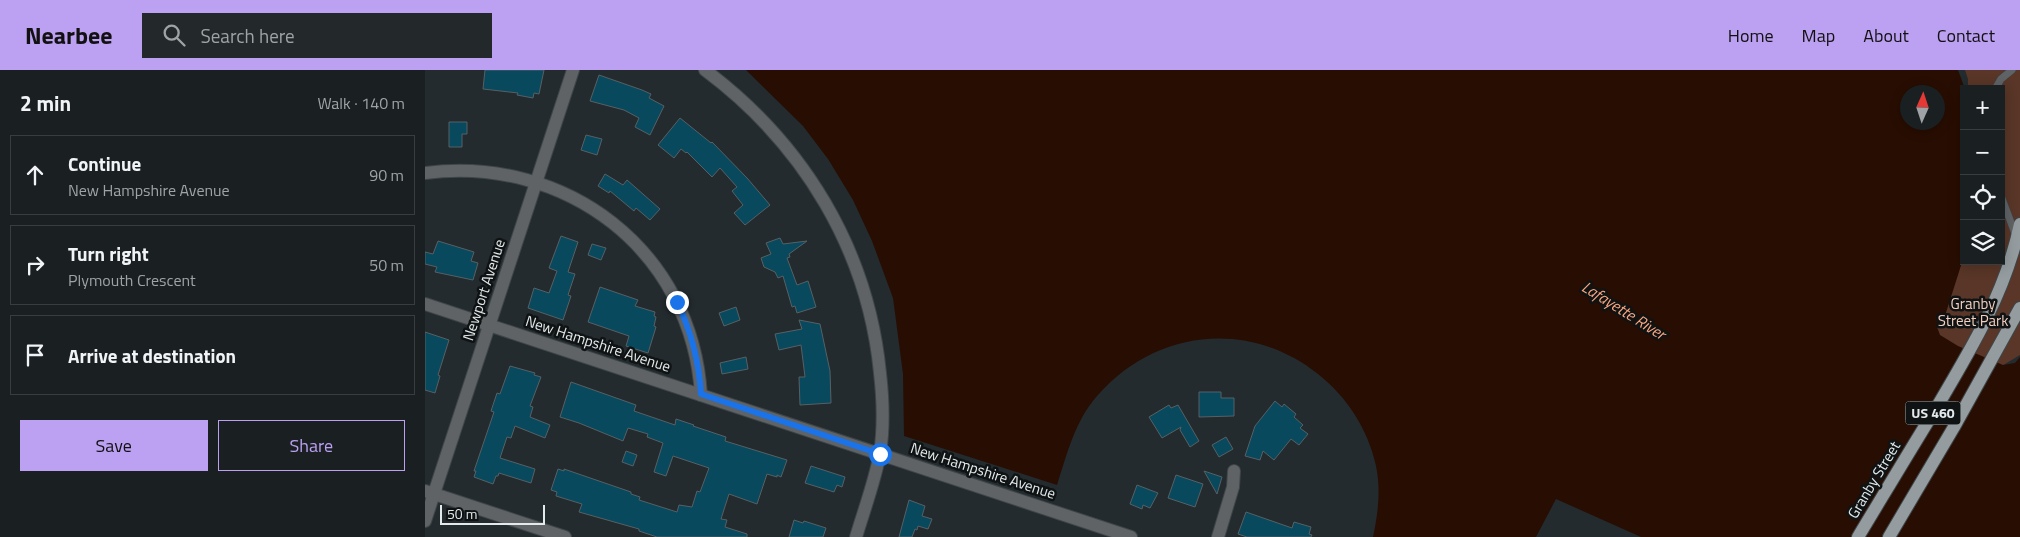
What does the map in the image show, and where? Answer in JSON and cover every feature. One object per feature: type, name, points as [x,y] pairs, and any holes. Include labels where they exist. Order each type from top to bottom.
[{"type":"main road","name":"Granby Street","points":[[1858,537],[1986,320],[2001,285],[2017,239],[2020,224]]},
{"type":"main road","name":"US 460","points":[[1889,537],[1954,427],[2020,308]]},
{"type":"street","name":"Newport Avenue","points":[[425,521],[429,492],[489,325],[573,70]]},
{"type":"street","points":[[705,70],[757,113],[783,142],[824,200],[846,243],[865,297],[878,352],[882,395],[880,454],[855,537]]},
{"type":"street","points":[[425,173],[469,170],[515,176],[537,182],[564,193],[603,216],[627,236],[653,264],[667,283],[687,324],[699,368],[701,394]]},
{"type":"street","name":"New Hampshire Avenue","points":[[425,304],[1131,537]]},
{"type":"street","points":[[1218,537],[1233,487],[1234,471]]},
{"type":"street","points":[[429,492],[565,537]]},
{"type":"lane","points":[[1997,85],[2001,79],[2012,70]]},
{"type":"lane","points":[[2005,207],[2017,239]]},
{"type":"green space","name":"Granby Street Park","points":[[1965,70],[2020,70],[2020,355],[1985,376],[1928,327],[1960,203],[1960,265],[2005,265],[2005,85],[1968,85]]},
{"type":"water","name":"Lafayette River","points":[[746,70],[1958,70],[1964,85],[1960,85],[1961,265],[1944,319],[1937,327],[1940,335],[1958,346],[2003,365],[2015,363],[2020,357],[2020,537],[1641,537],[1556,499],[1536,537],[1373,537],[1378,502],[1376,466],[1368,439],[1347,403],[1318,374],[1291,356],[1263,345],[1233,339],[1203,339],[1174,345],[1146,357],[1120,374],[1097,396],[1083,416],[1068,450],[1057,485],[904,436],[903,374],[893,298],[872,241],[853,200],[828,159],[803,126]]},
{"type":"building","points":[[485,70],[544,70],[539,94],[534,93],[533,98],[517,95],[518,93],[483,89]]},
{"type":"building","points":[[599,75],[651,94],[649,98],[664,106],[650,135],[635,127],[639,118],[624,110],[590,101]]},
{"type":"building","points":[[680,118],[712,142],[770,205],[745,225],[734,213],[743,205],[732,191],[737,187],[720,168],[712,177],[687,152],[681,149],[674,158],[658,145]]},
{"type":"building","points":[[449,122],[467,122],[467,134],[462,134],[462,147],[449,147]]},
{"type":"building","points":[[586,135],[602,139],[597,155],[581,150]]},
{"type":"building","points":[[605,174],[623,185],[627,180],[660,209],[650,220],[636,208],[634,211],[610,191],[609,193],[598,186]]},
{"type":"building","points":[[561,236],[578,242],[568,272],[575,274],[568,295],[571,296],[563,320],[528,308],[534,288],[549,293],[557,271],[549,268]]},
{"type":"building","points":[[780,238],[783,244],[807,241],[789,254],[790,257],[787,258],[797,285],[808,281],[816,307],[797,313],[795,306],[792,307],[783,276],[778,278],[775,272],[764,267],[761,258],[771,254],[766,243]]},
{"type":"building","points":[[438,241],[474,252],[471,261],[478,263],[473,280],[435,272],[437,267],[425,264],[425,252],[433,254]]},
{"type":"building","points":[[592,244],[606,248],[601,260],[588,255]]},
{"type":"building","points":[[600,287],[638,300],[635,306],[655,312],[654,326],[656,327],[648,353],[626,346],[629,336],[588,322]]},
{"type":"building","points":[[736,307],[740,320],[724,326],[719,313]]},
{"type":"building","points":[[799,320],[820,324],[830,371],[831,403],[800,405],[799,377],[805,377],[801,345],[779,350],[775,334],[802,329]]},
{"type":"building","points":[[425,332],[449,340],[438,375],[440,376],[435,393],[425,390]]},
{"type":"building","points":[[746,357],[748,369],[722,374],[720,363]]},
{"type":"building","points":[[510,366],[535,373],[534,375],[541,377],[530,406],[533,407],[530,417],[550,425],[545,438],[515,426],[511,438],[507,437],[500,458],[535,469],[531,483],[499,473],[493,484],[474,477],[476,471],[474,471],[494,412],[491,411],[497,393],[500,394]]},
{"type":"building","points":[[571,382],[636,405],[634,411],[675,425],[676,419],[726,437],[725,441],[787,460],[781,477],[767,474],[757,504],[729,494],[721,519],[727,520],[725,527],[747,534],[747,537],[657,537],[639,531],[639,529],[579,512],[582,504],[556,496],[557,492],[551,490],[558,469],[564,471],[564,469],[631,492],[631,494],[640,497],[639,500],[677,512],[679,505],[692,507],[697,491],[700,492],[709,468],[673,456],[666,476],[654,472],[663,443],[647,437],[648,434],[628,428],[623,441],[560,417]]},
{"type":"building","points":[[1199,392],[1221,392],[1221,398],[1234,398],[1234,416],[1199,417]]},
{"type":"building","points":[[1275,401],[1282,407],[1284,404],[1296,414],[1294,417],[1303,425],[1300,428],[1308,434],[1299,445],[1291,439],[1274,460],[1263,451],[1260,460],[1245,456],[1255,426]]},
{"type":"building","points":[[1169,405],[1171,408],[1178,405],[1199,441],[1190,447],[1180,430],[1181,427],[1162,438],[1149,417]]},
{"type":"building","points":[[1226,437],[1233,449],[1219,457],[1212,445]]},
{"type":"building","points":[[626,451],[637,455],[633,466],[622,462]]},
{"type":"building","points":[[811,466],[845,477],[842,487],[837,485],[834,492],[805,483]]},
{"type":"building","points":[[1204,471],[1222,477],[1217,494]]},
{"type":"building","points":[[1176,475],[1203,484],[1195,507],[1168,498]]},
{"type":"building","points":[[1137,485],[1158,493],[1150,508],[1143,505],[1142,509],[1130,504]]},
{"type":"building","points":[[909,500],[925,506],[922,516],[932,519],[928,529],[918,526],[912,537],[899,537]]},
{"type":"building","points":[[1246,512],[1292,528],[1294,522],[1311,527],[1309,534],[1312,535],[1311,537],[1247,537],[1238,534]]},
{"type":"building","points":[[794,520],[826,528],[823,537],[789,537]]},
{"type":"route","points":[[677,302],[695,346],[701,394],[880,454]]}]
